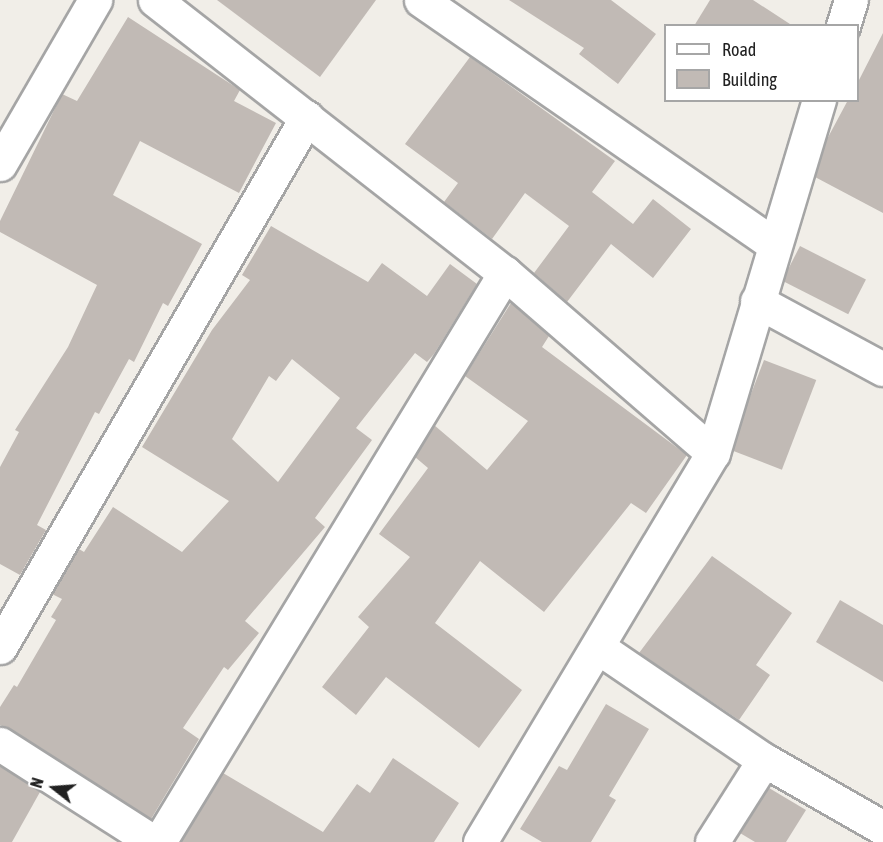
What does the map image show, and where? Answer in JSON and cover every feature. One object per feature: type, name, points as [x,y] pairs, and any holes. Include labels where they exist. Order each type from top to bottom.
[{"type":"street","points":[[0,164],[95,0]]},
{"type":"street","points":[[155,0],[505,273],[713,453]]},
{"type":"street","points":[[421,0],[772,243]]},
{"type":"street","points":[[844,24],[851,0]]},
{"type":"street","points":[[480,842],[713,453],[772,243],[818,102]]},
{"type":"street","points":[[0,647],[307,117]]},
{"type":"street","points":[[159,842],[505,273]]},
{"type":"street","points":[[757,301],[883,369]]},
{"type":"street","points":[[598,648],[764,760],[883,828]]},
{"type":"street","points":[[0,744],[112,831],[153,842]]},
{"type":"street","points":[[712,842],[764,760]]},
{"type":"building","points":[[217,0],[376,0],[320,77]]},
{"type":"building","points":[[509,0],[611,0],[656,34],[618,84],[579,54],[584,48]]},
{"type":"building","points":[[710,0],[753,0],[790,24],[695,24]]},
{"type":"building","points":[[128,17],[240,90],[234,101],[276,123],[239,193],[140,141],[113,195],[202,244],[168,306],[163,303],[134,362],[129,359],[99,414],[95,412],[37,525],[46,530],[20,575],[0,564],[0,467],[19,432],[15,430],[68,347],[97,285],[0,232],[0,221],[62,94],[77,101]]},
{"type":"building","points":[[883,33],[883,213],[815,177],[826,141],[847,102],[859,102],[859,80]]},
{"type":"building","points":[[470,57],[615,161],[592,192],[633,224],[653,199],[691,229],[653,278],[611,244],[567,302],[534,273],[569,226],[525,193],[492,239],[444,202],[458,183],[405,144]]},
{"type":"building","points":[[271,226],[368,282],[382,263],[427,296],[450,264],[477,284],[434,354],[427,362],[415,353],[356,428],[372,440],[315,518],[325,527],[245,621],[259,633],[228,670],[224,667],[183,728],[199,739],[151,819],[0,725],[0,707],[14,685],[17,687],[56,620],[51,617],[62,599],[52,594],[79,549],[84,552],[113,507],[182,552],[229,501],[142,447],[212,330],[250,280],[242,275]],"holes":[[[292,359],[340,398],[278,482],[232,439],[269,376],[276,381]]]},
{"type":"building","points":[[800,246],[866,280],[848,314],[782,281]]},
{"type":"building","points":[[511,303],[549,336],[542,347],[687,455],[646,513],[631,503],[544,612],[480,561],[435,623],[522,690],[479,748],[386,677],[356,715],[322,687],[369,627],[358,617],[410,557],[379,534],[428,468],[415,457],[434,425],[487,470],[528,421],[465,376]]},
{"type":"building","points":[[764,360],[816,380],[782,470],[730,450]]},
{"type":"building","points":[[712,556],[792,613],[756,665],[770,675],[739,720],[639,653]]},
{"type":"building","points":[[840,600],[883,625],[883,682],[816,642]]},
{"type":"building","points":[[606,704],[649,729],[609,796],[616,800],[591,842],[542,842],[520,829],[559,766],[567,770]]},
{"type":"building","points":[[393,758],[459,803],[434,842],[181,842],[223,773],[323,832],[357,784],[370,793]]},
{"type":"building","points":[[0,766],[40,792],[12,842],[0,842]]},
{"type":"building","points":[[769,788],[806,810],[786,842],[755,842],[740,833]]}]
